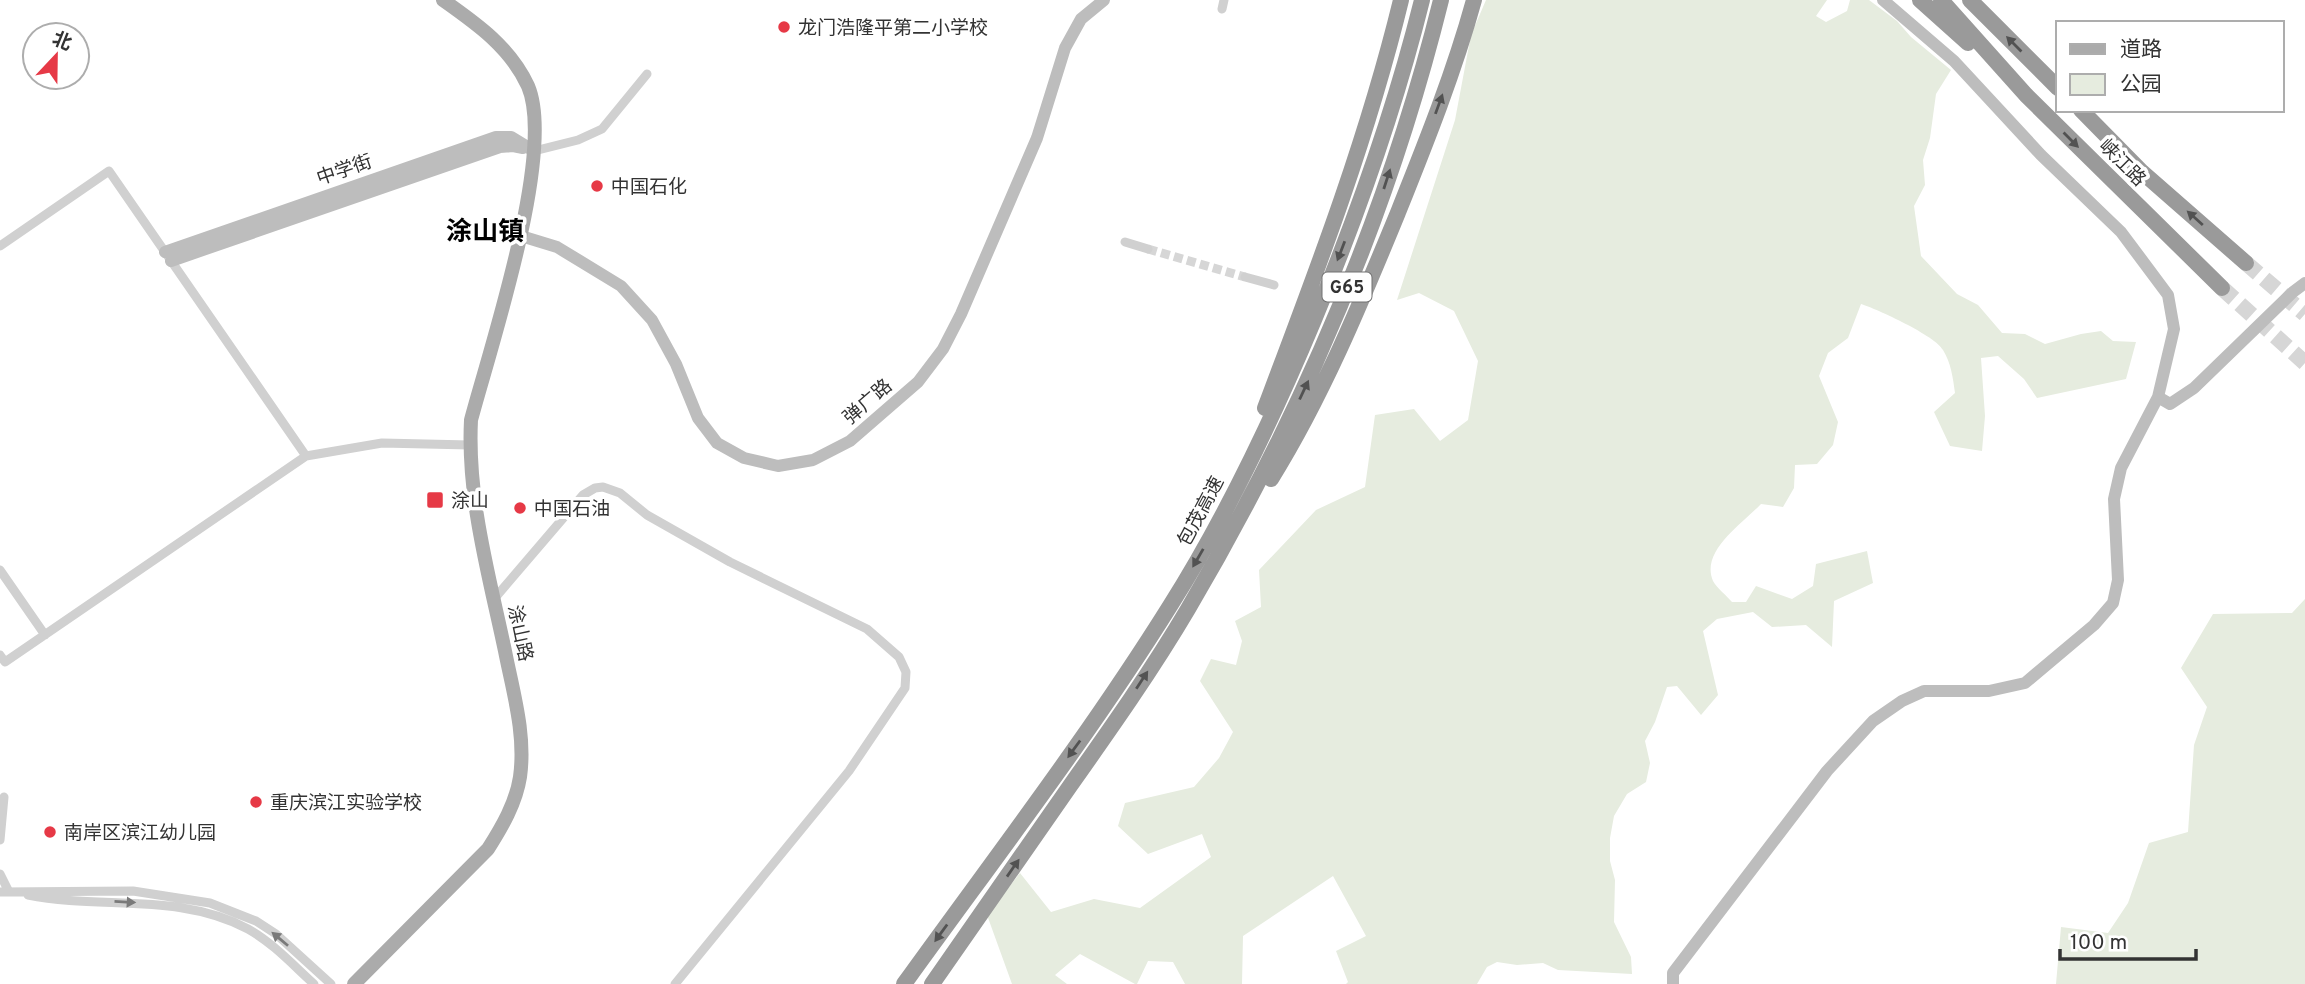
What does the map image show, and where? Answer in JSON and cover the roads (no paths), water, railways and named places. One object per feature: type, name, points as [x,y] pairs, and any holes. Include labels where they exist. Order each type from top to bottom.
[{"type":"highway","points":[[1231,498],[1338,214],[1401,0]]},
{"type":"highway","name":"包茂高速","points":[[904,984],[1098,716],[1171,605],[1231,498],[1285,389],[1332,277],[1393,104],[1422,0]]},
{"type":"highway","name":"包茂高速","points":[[932,984],[1112,727],[1186,612],[1292,415],[1350,279],[1384,190],[1441,0]]},
{"type":"highway","points":[[1216,560],[1284,457],[1322,386],[1394,222],[1476,0]]},
{"type":"highway","points":[[1920,0],[2026,95]]},
{"type":"highway","name":"峡江路","points":[[1941,0],[2026,95],[2222,288]]},
{"type":"highway","points":[[1970,0],[2056,86]]},
{"type":"highway","name":"峡江路","points":[[2083,112],[2142,172],[2246,263]]},
{"type":"main road","name":"涂山路","points":[[354,984],[488,849],[503,826],[520,778],[519,718],[484,557],[470,445],[471,420],[521,236],[534,151],[536,118],[528,87],[509,55],[487,31],[443,0]]},
{"type":"street","name":"弹广路","points":[[521,236],[557,247],[621,286],[652,320],[676,364],[698,418],[717,443],[744,458],[778,466],[813,460],[850,440],[918,382],[943,349],[961,314],[1037,138],[1065,48],[1081,19],[1104,0]]},
{"type":"street","points":[[1673,984],[1673,973],[1827,771],[1873,721],[1902,701],[1924,691],[1989,691],[2025,682],[2094,625],[2113,603],[2118,580],[2113,499],[2121,468],[2158,397],[2174,330],[2168,295],[2121,232],[2042,155],[1954,61],[1883,0]]},
{"type":"street","points":[[534,151],[578,140],[601,129],[648,74]]},
{"type":"street","name":"中学街","points":[[168,256],[496,137],[511,137],[534,151]]},
{"type":"street","points":[[0,246],[109,171],[306,456]]},
{"type":"street","points":[[1125,242],[1148,248]]},
{"type":"street","points":[[1245,277],[1274,285]]},
{"type":"street","points":[[2158,397],[2170,404],[2194,388],[2305,283]]},
{"type":"street","points":[[0,655],[5,662],[306,456],[382,443],[470,445]]},
{"type":"street","points":[[494,599],[583,495],[603,487],[620,494],[647,515],[730,562],[867,629],[899,657],[906,672],[905,688],[849,771],[675,984]]},
{"type":"street","points":[[0,570],[45,635]]},
{"type":"street","points":[[0,840],[4,797]]},
{"type":"street","points":[[0,874],[4,892]]},
{"type":"street","points":[[4,892],[133,891],[210,903],[256,921],[276,934],[331,984]]},
{"type":"street","points":[[4,892],[55,901],[132,902],[207,913],[250,930],[268,942],[314,984]]},
{"type":"tunnel","points":[[1148,249],[1245,277]]},
{"type":"tunnel","points":[[2246,263],[2305,314]]},
{"type":"tunnel","points":[[2222,288],[2305,363]]},
{"type":"place","name":"龙门浩隆平第二小学校","points":[[784,27]]},
{"type":"place","name":"中国石化","points":[[597,186]]},
{"type":"place","name":"涂山","points":[[435,500]]},
{"type":"place","name":"中国石油","points":[[520,508]]},
{"type":"place","name":"重庆滨江实验学校","points":[[256,802]]},
{"type":"place","name":"南岸区滨江幼儿园","points":[[50,832]]},
{"type":"district","name":"涂山镇","points":[[485,231]]}]
